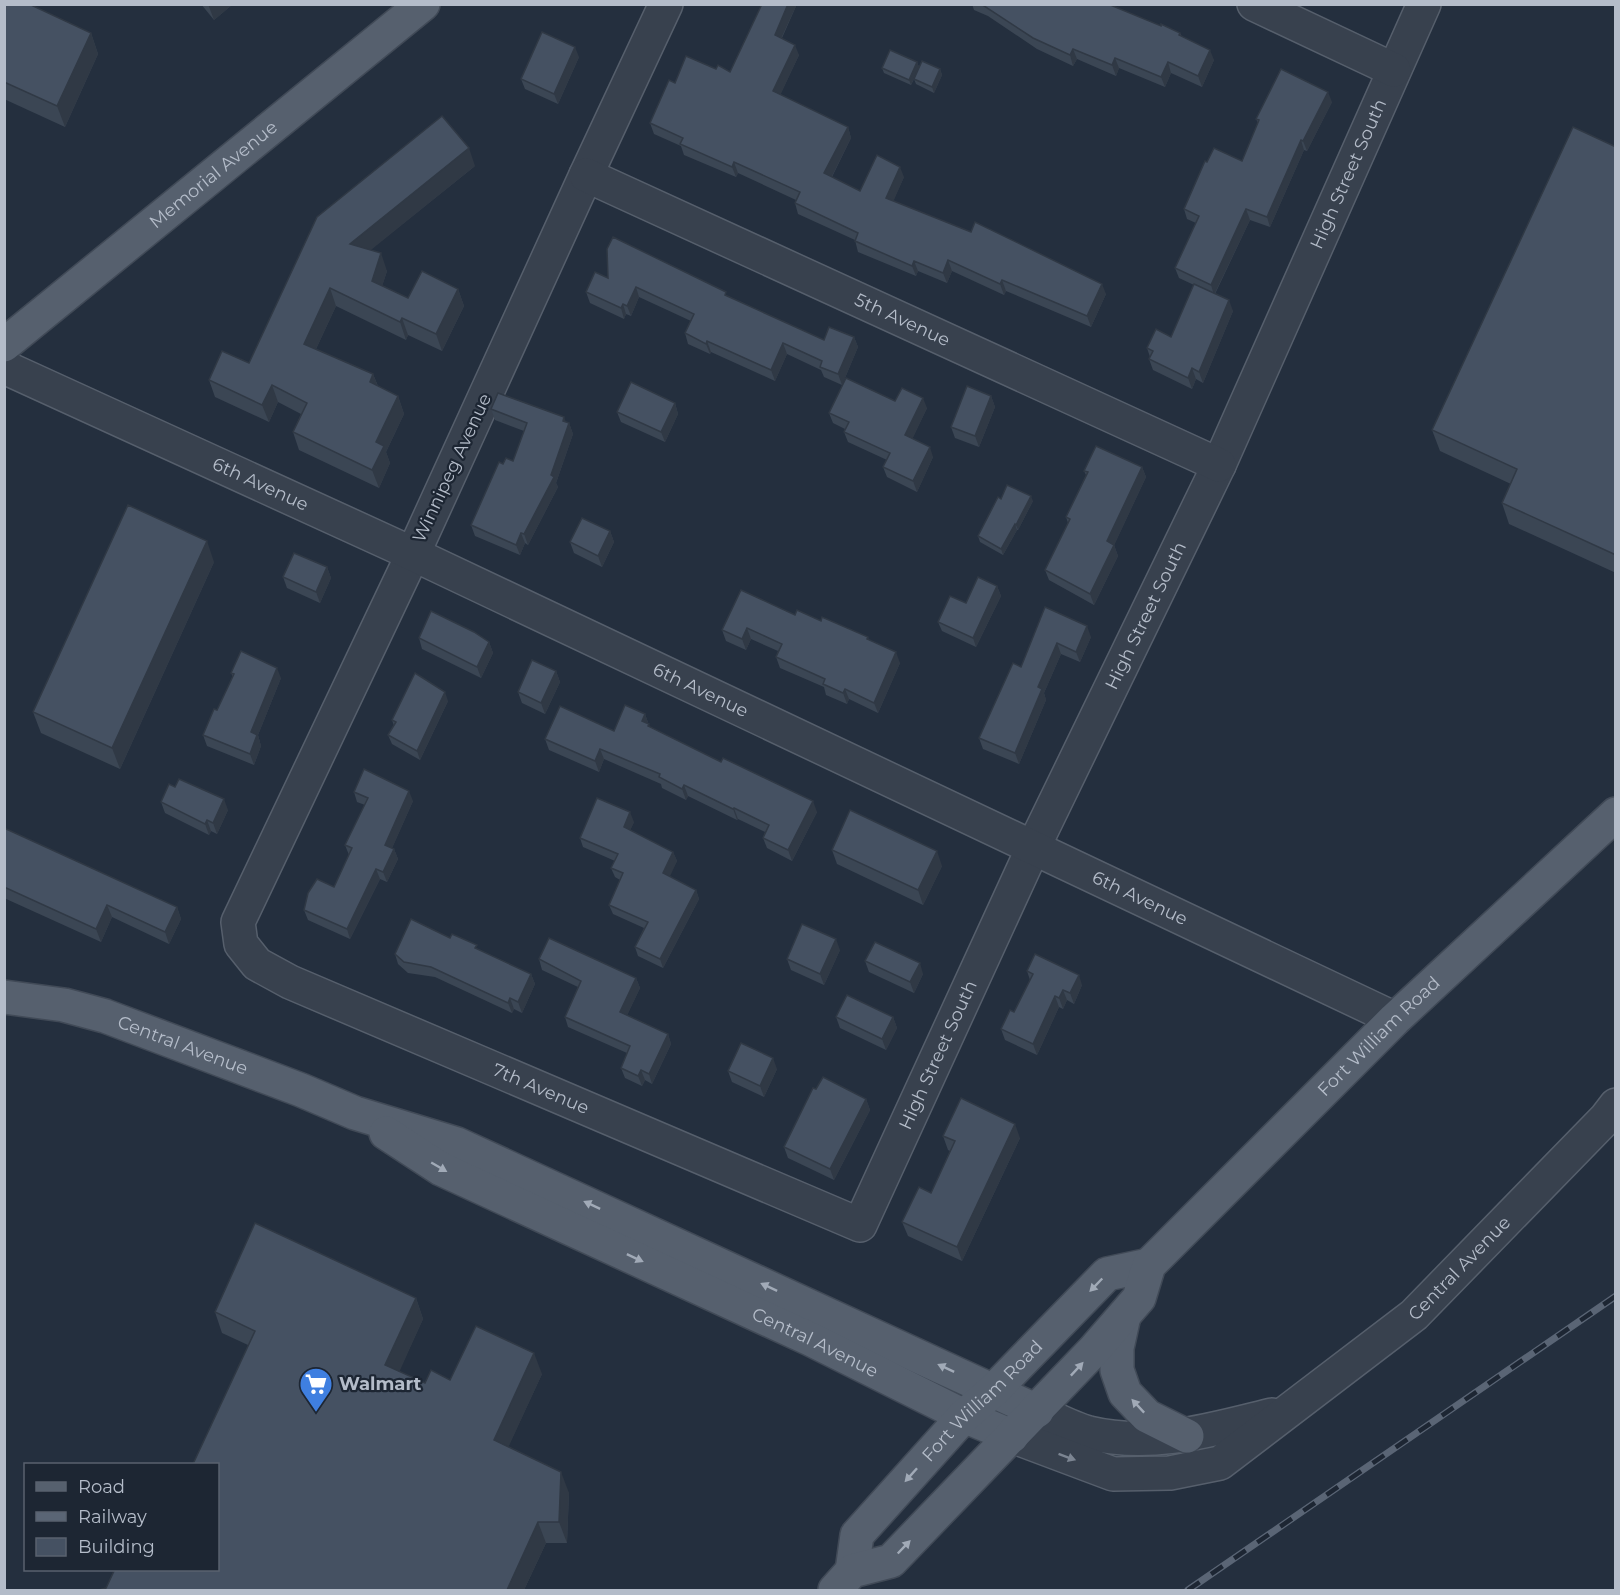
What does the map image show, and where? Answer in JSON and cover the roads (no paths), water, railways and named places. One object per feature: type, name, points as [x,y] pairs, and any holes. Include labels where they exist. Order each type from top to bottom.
[{"type":"main road","name":"Memorial Avenue","points":[[4,345],[423,4]]},
{"type":"main road","name":"Fort William Road","points":[[843,1581],[891,1561],[1037,1411],[1124,1316],[1139,1298],[1149,1265],[1395,1019],[1616,814]]},
{"type":"main road","name":"Central Avenue","points":[[4,997],[64,1005],[105,1016],[301,1090],[355,1113],[457,1144],[1037,1411]]},
{"type":"main road","name":"Central Avenue","points":[[355,1113],[441,1169],[810,1339],[964,1416],[1012,1436]]},
{"type":"main road","name":"Fort William Road","points":[[843,1581],[857,1535],[964,1416],[994,1390],[1107,1274],[1149,1265]]},
{"type":"main road","points":[[1124,1316],[1117,1348],[1117,1370],[1125,1393],[1147,1416],[1187,1436]]},
{"type":"street","name":"Winnipeg Avenue","points":[[239,931],[238,922],[413,554],[585,175],[666,4]]},
{"type":"street","points":[[1254,4],[1394,70]]},
{"type":"street","name":"High Street South","points":[[861,1225],[1034,848],[1219,465],[1424,4]]},
{"type":"street","name":"5th Avenue","points":[[585,175],[1219,465]]},
{"type":"street","name":"6th Avenue","points":[[4,367],[413,554],[1395,1019]]},
{"type":"street","name":"7th Avenue","points":[[239,931],[241,944],[257,964],[290,982],[861,1225]]},
{"type":"street","name":"Central Avenue","points":[[1012,1436],[1113,1474],[1170,1473],[1220,1463],[1414,1315],[1606,1118],[1616,1105]]},
{"type":"street","name":"Central Avenue","points":[[1037,1411],[1088,1432],[1136,1439],[1187,1436],[1286,1412]]},
{"type":"railway","points":[[1188,1590],[1616,1296]]},
{"type":"place","name":"Walmart","points":[[316,1413]]}]
